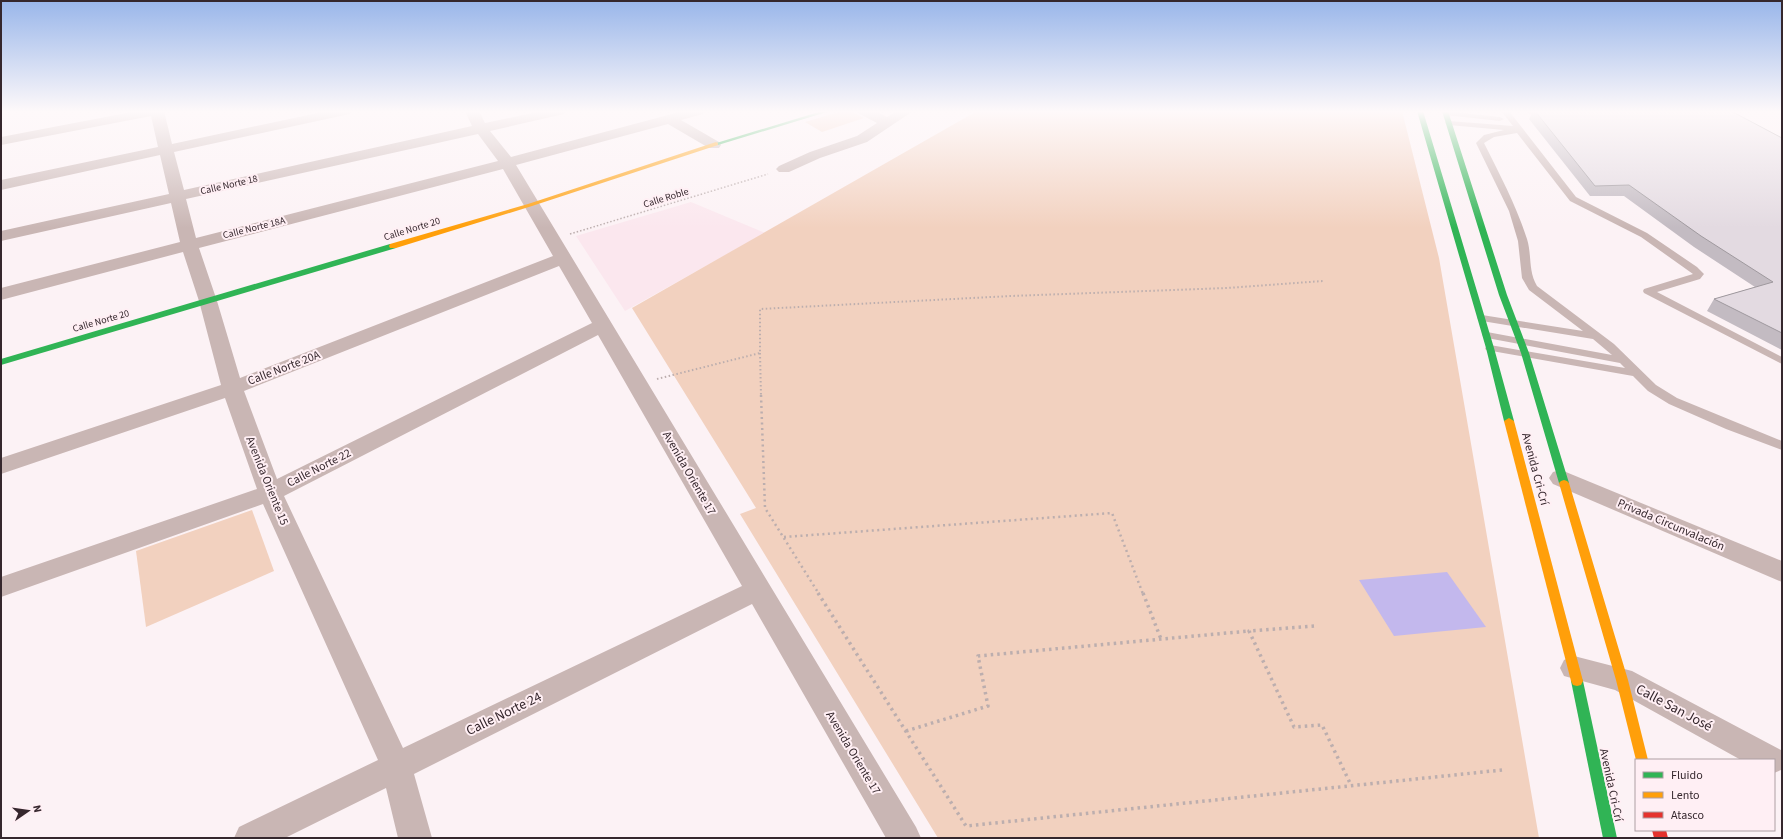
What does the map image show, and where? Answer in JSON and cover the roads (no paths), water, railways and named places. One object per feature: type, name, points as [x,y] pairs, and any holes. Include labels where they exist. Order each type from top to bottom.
[{"type":"main road","name":"Calle Norte 20","points":[[1,362],[530,204],[698,150]]},
{"type":"main road","name":"Avenida Cri-Crí","points":[[1433,150],[1469,260],[1482,318],[1574,668],[1610,838]]},
{"type":"main road","name":"Avenida Cri-Crí","points":[[1457,150],[1499,295],[1518,332],[1525,353],[1622,680],[1642,759]]},
{"type":"street","points":[[1,185],[166,150]]},
{"type":"street","name":"Avenida Oriente 15","points":[[167,150],[179,196],[189,245],[208,301],[232,388],[270,493],[396,766],[415,838]]},
{"type":"street","name":"Calle Norte 18","points":[[1,236],[179,196],[356,150]]},
{"type":"street","name":"Avenida Oriente 17","points":[[498,150],[553,240],[757,590],[904,838]]},
{"type":"street","name":"Calle Norte 18A","points":[[1,294],[555,150]]},
{"type":"street","points":[[784,169],[831,150]]},
{"type":"street","name":"Calle Norte 20A","points":[[1,466],[232,388],[563,258]]},
{"type":"street","name":"Calle Norte 22","points":[[1,587],[270,493],[602,325]]},
{"type":"street","name":"Privada Circunvalación","points":[[1561,478],[1782,572]]},
{"type":"street","name":"Calle Norte 24","points":[[251,838],[757,590]]},
{"type":"street","name":"Calle San José","points":[[1574,668],[1622,680],[1768,759]]},
{"type":"lane","points":[[1483,150],[1513,211],[1523,242],[1527,278],[1539,293],[1610,346],[1652,388],[1673,401],[1730,426],[1782,446]]},
{"type":"lane","points":[[1535,150],[1573,199],[1644,235],[1694,268],[1699,274],[1696,277],[1648,291],[1782,361]]},
{"type":"lane","points":[[1482,318],[1518,332],[1624,360]]},
{"type":"lane","points":[[1487,335],[1518,332],[1598,336]]},
{"type":"lane","points":[[1518,332],[1610,346]]},
{"type":"lane","points":[[1490,348],[1637,374]]}]
